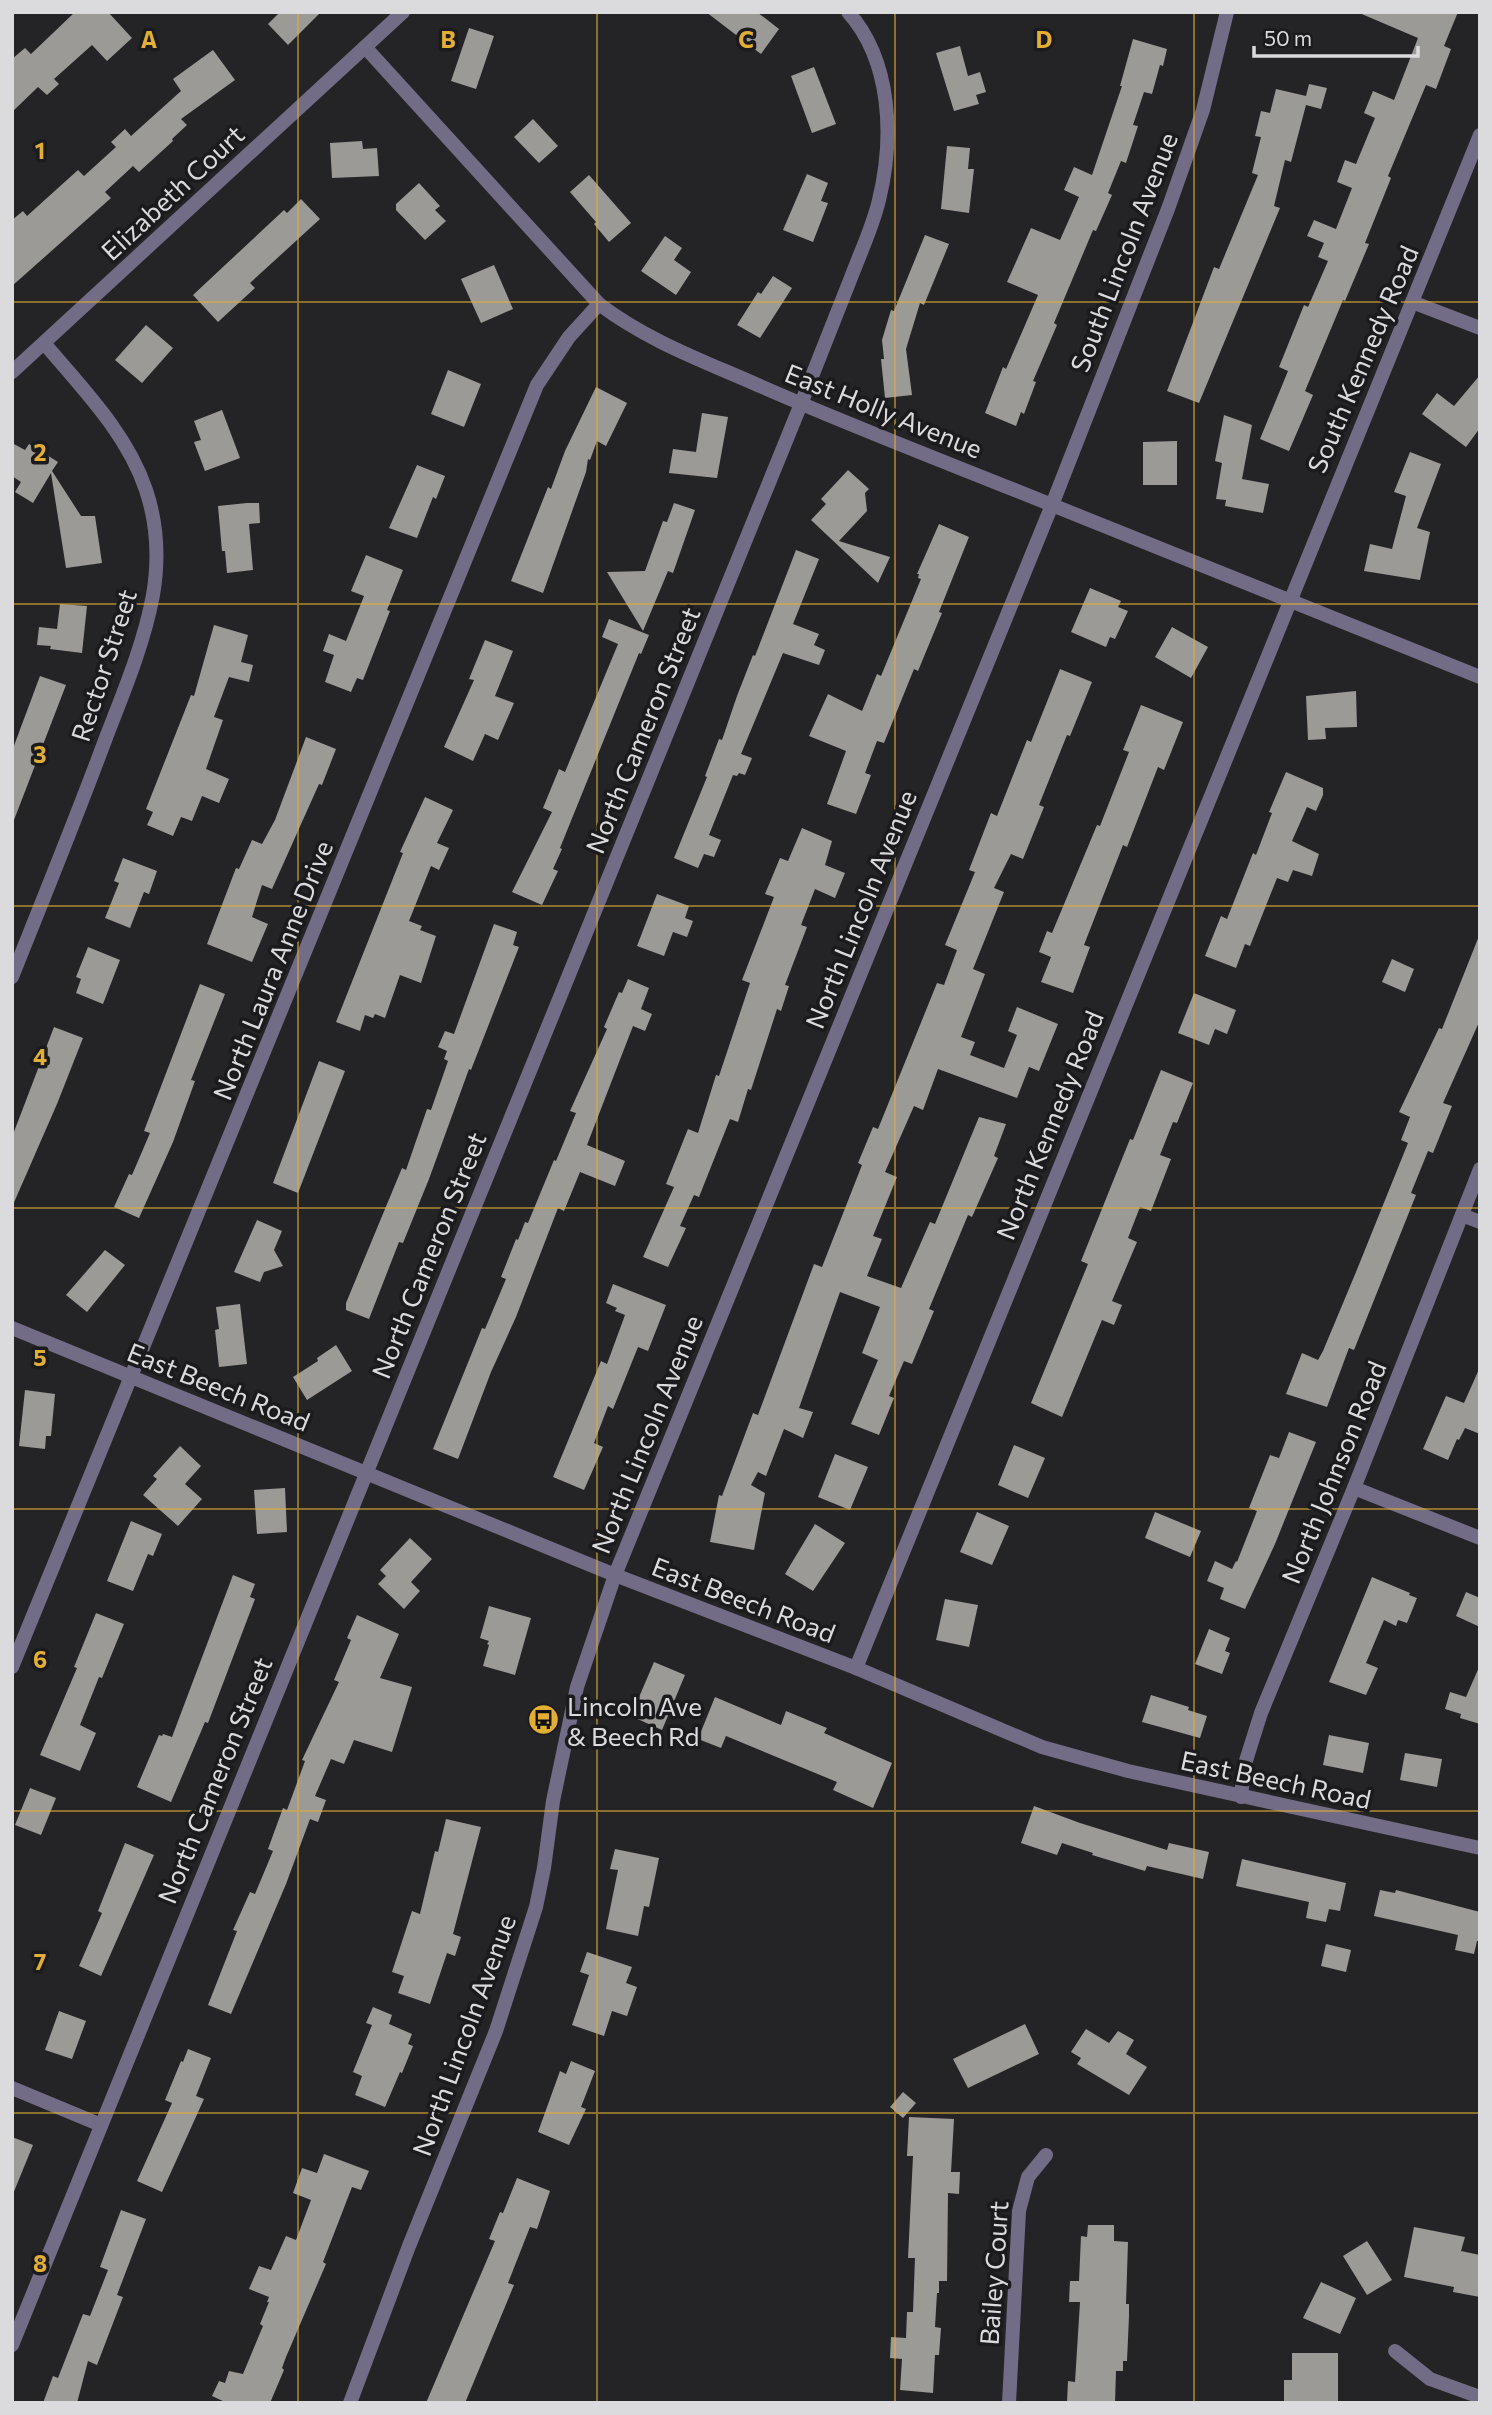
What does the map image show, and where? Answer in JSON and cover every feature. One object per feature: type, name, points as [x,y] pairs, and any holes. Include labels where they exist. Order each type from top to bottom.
[{"type":"street","name":"Elizabeth Court","points":[[12,372],[403,12]]},
{"type":"street","name":"North Cameron Street","points":[[12,2345],[873,222],[884,175],[886,96],[875,59],[865,37],[848,12]]},
{"type":"street","name":"South Lincoln Avenue","points":[[1052,505],[1163,222],[1199,122],[1227,12]]},
{"type":"street","name":"East Holly Avenue","points":[[365,47],[600,304],[620,320],[651,338],[801,404],[1480,677]]},
{"type":"street","name":"South Kennedy Road","points":[[1289,601],[1480,135]]},
{"type":"street","points":[[1412,302],[1480,328]]},
{"type":"street","name":"North Laura Anne Drive","points":[[12,1667],[537,385],[569,337],[600,304]]},
{"type":"street","name":"Rector Street","points":[[12,977],[135,663],[153,592],[156,559],[152,512],[146,489],[129,451],[105,415],[44,343]]},
{"type":"street","name":"North Lincoln Avenue","points":[[349,2403],[496,2031],[536,1908],[553,1801],[577,1687],[615,1574],[1052,505]]},
{"type":"street","name":"North Kennedy Road","points":[[856,1668],[1289,601]]},
{"type":"street","name":"North Johnson Road","points":[[1241,1797],[1244,1767],[1261,1713],[1354,1488],[1480,1169]]},
{"type":"street","points":[[1462,1215],[1480,1222]]},
{"type":"street","name":"East Beech Road","points":[[12,1328],[615,1574],[856,1668],[1042,1747],[1128,1771],[1480,1848]]},
{"type":"street","points":[[1354,1488],[1480,1538]]},
{"type":"street","points":[[12,2088],[101,2124]]},
{"type":"street","name":"Bailey Court","points":[[1009,2403],[1019,2211],[1028,2177],[1046,2155]]},
{"type":"street","points":[[1395,2351],[1430,2379],[1480,2397]]},
{"type":"building","points":[[75,12],[108,12],[132,38],[107,61],[92,45],[54,79],[59,84],[47,95],[38,87],[12,112],[12,59],[25,48],[31,54]]},
{"type":"building","points":[[280,12],[321,12],[288,45],[268,24]]},
{"type":"building","points":[[706,12],[757,12],[779,29],[761,54]]},
{"type":"building","points":[[1357,12],[1458,12],[1444,46],[1451,49],[1436,89],[1426,85],[1388,176],[1391,178],[1365,243],[1369,244],[1305,391],[1313,395],[1289,451],[1260,439],[1288,371],[1279,367],[1304,305],[1308,307],[1328,261],[1318,257],[1324,243],[1307,236],[1314,220],[1336,229],[1352,188],[1337,182],[1345,160],[1356,164],[1375,118],[1364,113],[1373,91],[1394,100],[1418,38]]},
{"type":"building","points":[[469,28],[494,36],[476,89],[451,81]]},
{"type":"building","points":[[1133,39],[1167,49],[1163,66],[1160,65],[1152,94],[1144,92],[1133,125],[1138,126],[1126,163],[1121,161],[1108,193],[1112,195],[1096,231],[1093,230],[1054,323],[1057,325],[1033,381],[1036,382],[1024,414],[1021,412],[1016,426],[985,413],[1003,367],[1006,369],[1038,295],[1007,282],[1031,228],[1060,240],[1079,197],[1064,190],[1074,167],[1092,175],[1122,86]]},
{"type":"building","points":[[960,46],[968,76],[980,72],[986,92],[976,95],[979,104],[954,111],[936,53]]},
{"type":"building","points":[[213,50],[235,80],[181,119],[187,125],[173,141],[139,172],[133,166],[105,192],[111,198],[12,286],[12,220],[23,211],[27,216],[78,170],[84,176],[116,147],[111,142],[125,129],[131,136],[181,91],[173,79]]},
{"type":"building","points":[[814,67],[836,124],[812,133],[791,76]]},
{"type":"building","points":[[1309,84],[1327,88],[1321,109],[1306,105],[1291,162],[1285,160],[1274,206],[1280,208],[1199,403],[1167,391],[1214,267],[1219,269],[1258,175],[1252,173],[1261,137],[1255,136],[1261,111],[1270,113],[1276,89],[1306,96]]},
{"type":"building","points":[[533,119],[558,146],[539,163],[514,137]]},
{"type":"building","points":[[362,141],[363,149],[377,148],[379,176],[332,178],[330,143]]},
{"type":"building","points":[[947,146],[970,148],[968,169],[974,169],[969,213],[941,209]]},
{"type":"building","points":[[807,174],[828,183],[821,201],[828,203],[813,242],[783,230]]},
{"type":"building","points":[[589,175],[631,223],[609,242],[570,192]]},
{"type":"building","points":[[419,183],[440,206],[435,210],[446,221],[425,240],[396,210],[396,204]]},
{"type":"building","points":[[301,199],[320,219],[250,283],[255,288],[218,322],[193,295],[284,210],[287,213]]},
{"type":"building","points":[[925,235],[949,244],[924,305],[920,303],[906,349],[912,395],[885,398],[882,340],[891,310],[894,311]]},
{"type":"building","points":[[665,236],[682,248],[674,260],[691,272],[676,295],[641,271]]},
{"type":"building","points":[[494,265],[513,309],[481,323],[461,279]]},
{"type":"building","points":[[773,276],[792,288],[760,338],[737,325],[758,292],[761,294]]},
{"type":"building","points":[[146,325],[173,348],[142,383],[115,360]]},
{"type":"building","points":[[448,370],[481,384],[464,427],[431,414]]},
{"type":"building","points":[[1480,375],[1480,428],[1466,447],[1422,414],[1437,393],[1454,406]]},
{"type":"building","points":[[596,387],[627,403],[606,446],[597,441],[590,460],[588,459],[586,472],[543,593],[511,581],[548,487],[551,489],[565,451]]},
{"type":"building","points":[[222,410],[240,458],[205,471],[194,442],[201,440],[194,421]]},
{"type":"building","points":[[702,413],[728,417],[717,478],[669,473],[673,449],[696,452]]},
{"type":"building","points":[[1224,415],[1252,425],[1242,479],[1269,484],[1263,513],[1225,506],[1226,500],[1216,499],[1222,463],[1215,461]]},
{"type":"building","points":[[1177,441],[1177,485],[1143,485],[1143,442]]},
{"type":"building","points":[[12,443],[25,450],[29,444],[58,462],[52,471],[81,516],[95,516],[102,563],[66,568],[51,473],[33,503],[15,492],[21,482],[12,476]]},
{"type":"building","points":[[1410,452],[1441,464],[1417,528],[1430,532],[1420,580],[1364,571],[1370,544],[1392,549],[1406,496],[1394,492]]},
{"type":"building","points":[[417,465],[445,476],[436,499],[433,497],[417,538],[389,528]]},
{"type":"building","points":[[848,470],[869,489],[865,493],[867,511],[839,541],[890,557],[878,583],[811,520],[826,504],[821,499]]},
{"type":"building","points":[[259,503],[260,523],[249,524],[253,570],[227,573],[218,506]]},
{"type":"building","points":[[674,503],[695,510],[673,573],[668,571],[643,631],[607,572],[645,571],[663,521],[667,522]]},
{"type":"building","points":[[939,524],[969,537],[918,671],[914,669],[884,743],[877,741],[865,773],[871,775],[856,814],[827,804],[846,751],[809,736],[828,694],[862,711],[877,674],[881,676],[921,579],[917,574]]},
{"type":"building","points":[[796,550],[819,559],[793,624],[819,634],[814,645],[825,650],[819,665],[783,653],[741,754],[752,758],[745,775],[733,775],[709,835],[721,840],[714,857],[704,854],[698,868],[674,858]]},
{"type":"building","points":[[366,555],[403,570],[363,680],[357,678],[351,692],[325,682],[334,655],[323,651],[329,634],[346,641],[364,596],[351,591]]},
{"type":"building","points":[[1090,588],[1121,601],[1118,607],[1128,611],[1115,639],[1110,637],[1106,647],[1071,632]]},
{"type":"building","points":[[60,604],[87,606],[82,653],[37,645],[39,627],[57,629]]},
{"type":"building","points":[[609,619],[649,635],[641,654],[639,653],[560,848],[562,849],[553,869],[558,871],[542,905],[512,892],[552,812],[543,808],[559,769],[565,772],[618,644],[602,637]]},
{"type":"building","points":[[214,625],[248,635],[241,662],[253,665],[249,682],[229,677],[214,717],[223,720],[206,769],[229,779],[219,803],[202,796],[192,821],[181,817],[173,836],[147,825],[153,812],[146,809],[191,695],[194,696]]},
{"type":"building","points":[[1172,627],[1208,647],[1191,678],[1155,657]]},
{"type":"building","points":[[485,640],[513,651],[495,696],[514,703],[498,740],[485,734],[473,761],[444,747],[474,680],[469,679]]},
{"type":"building","points":[[1060,669],[1092,682],[1039,805],[1044,807],[1023,859],[1011,854],[994,888],[1004,892],[973,969],[985,974],[961,1037],[975,1042],[970,1055],[1004,1068],[1017,1035],[1008,1031],[1017,1007],[1058,1024],[1039,1071],[1029,1067],[1017,1098],[938,1069],[923,1110],[914,1106],[885,1172],[897,1177],[873,1236],[882,1239],[867,1276],[901,1288],[930,1222],[935,1224],[979,1117],[1006,1124],[994,1156],[998,1158],[972,1217],[968,1215],[929,1309],[934,1311],[912,1364],[904,1361],[889,1396],[894,1398],[879,1435],[851,1424],[878,1360],[862,1353],[880,1307],[840,1292],[799,1408],[813,1412],[803,1438],[784,1429],[766,1476],[758,1472],[751,1485],[765,1493],[754,1550],[710,1542],[719,1495],[722,1496],[753,1413],[758,1415],[814,1264],[822,1267],[862,1165],[858,1163],[873,1127],[878,1129],[937,983],[944,985],[957,950],[945,945],[975,872],[969,870],[991,813],[997,816],[1027,740],[1031,742]]},
{"type":"building","points":[[40,676],[66,685],[12,820],[12,751]]},
{"type":"building","points":[[1356,691],[1357,727],[1325,728],[1326,739],[1308,740],[1306,696]]},
{"type":"building","points":[[1141,705],[1183,722],[1164,770],[1158,767],[1127,847],[1123,845],[1084,945],[1090,947],[1073,993],[1041,982],[1051,957],[1039,952],[1047,931],[1052,933],[1097,825],[1100,826],[1129,752],[1123,750]]},
{"type":"building","points":[[306,737],[336,749],[322,785],[319,784],[272,889],[262,885],[252,917],[268,924],[252,962],[207,944],[236,868],[239,869],[252,840],[262,844],[275,820]]},
{"type":"building","points":[[1286,772],[1323,788],[1316,811],[1307,807],[1292,841],[1319,854],[1312,876],[1293,870],[1288,882],[1277,878],[1250,946],[1245,944],[1236,968],[1205,956],[1221,916],[1227,919],[1253,853],[1256,855],[1272,813],[1269,812]]},
{"type":"building","points":[[425,797],[453,810],[437,843],[449,848],[439,870],[431,866],[409,921],[422,926],[420,930],[436,936],[421,983],[400,975],[385,1018],[375,1014],[373,1018],[365,1015],[360,1031],[336,1022],[403,853],[400,852]]},
{"type":"building","points":[[802,828],[832,841],[825,865],[845,873],[835,898],[815,889],[801,925],[807,927],[785,985],[789,986],[781,1011],[777,1009],[751,1090],[748,1089],[738,1122],[730,1119],[699,1197],[694,1195],[680,1226],[686,1228],[668,1267],[643,1257],[674,1187],[666,1184],[688,1129],[698,1133],[716,1075],[719,1076],[750,983],[742,980],[774,897],[765,894],[780,858],[788,861]]},
{"type":"building","points":[[123,858],[157,871],[149,894],[144,892],[130,928],[105,918],[119,883],[114,881]]},
{"type":"building","points":[[657,894],[689,906],[685,918],[693,921],[687,937],[673,932],[664,956],[637,946]]},
{"type":"building","points":[[494,924],[517,932],[513,945],[519,947],[471,1070],[469,1069],[429,1179],[403,1243],[399,1242],[369,1319],[346,1310],[346,1303],[402,1168],[406,1170],[427,1109],[431,1110],[448,1061],[444,1059],[447,1051],[438,1047],[445,1031],[454,1034]]},
{"type":"building","points":[[1479,936],[1480,1020],[1443,1103],[1452,1106],[1433,1153],[1428,1151],[1411,1193],[1416,1195],[1354,1350],[1349,1348],[1327,1407],[1286,1394],[1302,1353],[1318,1360],[1323,1351],[1408,1143],[1401,1140],[1410,1117],[1399,1112],[1439,1028],[1442,1029]]},
{"type":"building","points":[[88,947],[120,960],[103,1004],[76,993],[81,979],[76,977]]},
{"type":"building","points":[[1392,959],[1414,969],[1405,992],[1382,982]]},
{"type":"building","points":[[628,979],[649,988],[641,1009],[652,1014],[645,1031],[633,1026],[587,1145],[625,1161],[615,1186],[580,1172],[564,1211],[558,1208],[458,1459],[433,1449],[482,1328],[485,1329],[506,1279],[501,1277],[516,1239],[518,1240],[525,1222],[528,1223],[554,1160],[556,1161],[576,1113],[570,1111],[607,1029],[604,1027],[619,992],[622,993]]},
{"type":"building","points":[[200,984],[225,994],[191,1080],[195,1081],[173,1142],[139,1218],[114,1207],[129,1174],[132,1175],[150,1133],[144,1131]]},
{"type":"building","points":[[1194,993],[1236,1010],[1227,1034],[1215,1029],[1209,1045],[1178,1033]]},
{"type":"building","points":[[54,1027],[83,1038],[12,1207],[12,1137]]},
{"type":"building","points":[[319,1061],[345,1071],[298,1193],[273,1183]]},
{"type":"building","points":[[1161,1070],[1193,1083],[1177,1123],[1173,1122],[1160,1155],[1171,1159],[1151,1211],[1140,1207],[1128,1238],[1137,1242],[1112,1301],[1122,1305],[1114,1325],[1102,1320],[1062,1417],[1031,1403],[1088,1264],[1081,1261]]},
{"type":"building","points":[[257,1220],[282,1231],[274,1250],[283,1266],[264,1272],[260,1282],[234,1272]]},
{"type":"building","points":[[105,1250],[125,1265],[87,1312],[66,1295]]},
{"type":"building","points":[[613,1284],[666,1305],[648,1351],[638,1347],[613,1409],[608,1406],[594,1443],[603,1447],[584,1490],[553,1477],[601,1361],[607,1364],[625,1315],[606,1303]]},
{"type":"building","points":[[240,1304],[247,1364],[219,1367],[215,1330],[219,1329],[216,1307]]},
{"type":"building","points":[[336,1345],[352,1371],[307,1400],[293,1377]]},
{"type":"building","points":[[1480,1367],[1480,1434],[1465,1428],[1448,1460],[1423,1449],[1446,1396],[1464,1403]]},
{"type":"building","points":[[25,1390],[55,1394],[51,1436],[46,1436],[45,1449],[19,1446]]},
{"type":"building","points":[[1289,1432],[1316,1442],[1275,1544],[1245,1609],[1220,1599],[1224,1588],[1207,1581],[1215,1561],[1232,1569],[1237,1562],[1257,1511],[1249,1508],[1270,1455],[1279,1458]]},
{"type":"building","points":[[1014,1445],[1045,1458],[1028,1498],[998,1485]]},
{"type":"building","points":[[180,1446],[201,1466],[185,1484],[202,1499],[178,1526],[143,1495],[157,1479],[153,1476]]},
{"type":"building","points":[[835,1454],[868,1467],[850,1510],[818,1497]]},
{"type":"building","points":[[285,1488],[287,1532],[257,1534],[254,1490]]},
{"type":"building","points":[[977,1512],[1009,1526],[992,1565],[960,1552]]},
{"type":"building","points":[[1155,1512],[1201,1531],[1190,1557],[1145,1538]]},
{"type":"building","points":[[131,1521],[162,1534],[153,1556],[148,1554],[133,1591],[107,1581]]},
{"type":"building","points":[[815,1524],[845,1543],[813,1591],[785,1574]]},
{"type":"building","points":[[410,1538],[432,1559],[411,1582],[420,1591],[404,1609],[378,1584],[386,1576],[380,1570]]},
{"type":"building","points":[[233,1575],[255,1584],[250,1597],[255,1599],[208,1723],[205,1722],[171,1802],[137,1787],[159,1735],[172,1737]]},
{"type":"building","points":[[1372,1577],[1417,1598],[1407,1623],[1398,1620],[1396,1626],[1384,1620],[1366,1663],[1378,1668],[1366,1695],[1329,1682]]},
{"type":"building","points":[[1466,1592],[1480,1598],[1480,1627],[1456,1616]]},
{"type":"building","points":[[945,1599],[978,1605],[969,1647],[936,1640]]},
{"type":"building","points":[[489,1606],[531,1618],[515,1675],[483,1666],[489,1641],[480,1638]]},
{"type":"building","points":[[96,1613],[124,1624],[80,1725],[96,1733],[80,1771],[40,1755],[77,1668],[74,1667]]},
{"type":"building","points":[[357,1615],[399,1634],[380,1678],[412,1687],[392,1752],[354,1740],[344,1764],[331,1759],[315,1796],[326,1800],[318,1822],[310,1819],[286,1884],[231,2014],[208,2005],[237,1931],[233,1930],[250,1892],[255,1894],[273,1851],[268,1849],[283,1808],[287,1810],[305,1761],[302,1760],[339,1682],[334,1680],[351,1640],[347,1638]]},
{"type":"building","points":[[1209,1629],[1230,1638],[1225,1651],[1230,1653],[1222,1674],[1195,1664]]},
{"type":"building","points":[[654,1662],[685,1675],[662,1730],[631,1716]]},
{"type":"building","points":[[1480,1665],[1480,1724],[1460,1718],[1461,1714],[1445,1709],[1450,1692],[1466,1697]]},
{"type":"building","points":[[1151,1695],[1189,1707],[1188,1710],[1207,1716],[1200,1738],[1142,1722]]},
{"type":"building","points":[[715,1697],[781,1725],[786,1711],[827,1728],[824,1733],[892,1763],[873,1808],[833,1790],[837,1782],[726,1736],[721,1748],[698,1739]]},
{"type":"building","points":[[1329,1735],[1369,1743],[1363,1773],[1323,1765]]},
{"type":"building","points":[[1405,1753],[1442,1759],[1437,1787],[1400,1780]]},
{"type":"building","points":[[30,1788],[56,1798],[41,1835],[15,1825]]},
{"type":"building","points":[[1034,1806],[1167,1850],[1169,1843],[1209,1852],[1203,1879],[1147,1866],[1145,1871],[1062,1843],[1057,1855],[1021,1843]]},
{"type":"building","points":[[446,1819],[481,1827],[453,1934],[461,1937],[455,1956],[447,1953],[430,2004],[398,1993],[404,1976],[392,1972],[412,1911],[420,1914],[435,1851],[438,1852]]},
{"type":"building","points":[[125,1843],[154,1855],[101,1976],[79,1966],[102,1913],[98,1911]]},
{"type":"building","points":[[615,1849],[659,1858],[649,1907],[644,1906],[638,1936],[606,1929],[618,1870],[610,1869]]},
{"type":"building","points":[[1242,1859],[1346,1883],[1340,1911],[1329,1909],[1326,1922],[1306,1918],[1309,1902],[1236,1886]]},
{"type":"building","points":[[1380,1890],[1395,1893],[1396,1890],[1480,1912],[1480,1941],[1477,1941],[1474,1954],[1455,1950],[1458,1935],[1374,1916]]},
{"type":"building","points":[[1326,1944],[1351,1950],[1346,1972],[1321,1966]]},
{"type":"building","points":[[587,1952],[632,1967],[626,1983],[637,1987],[627,2016],[612,2011],[604,2036],[572,2025],[589,1975],[580,1972]]},
{"type":"building","points":[[373,2007],[392,2015],[389,2024],[412,2034],[408,2044],[413,2046],[385,2107],[355,2095],[362,2076],[353,2072],[372,2025],[366,2023]]},
{"type":"building","points":[[59,2011],[86,2021],[72,2059],[45,2050]]},
{"type":"building","points":[[1025,2024],[1039,2054],[968,2088],[953,2059]]},
{"type":"building","points":[[1086,2029],[1109,2043],[1118,2031],[1134,2040],[1126,2054],[1147,2067],[1129,2095],[1077,2064],[1081,2058],[1071,2052]]},
{"type":"building","points":[[188,2049],[211,2058],[196,2096],[204,2099],[162,2192],[137,2181],[172,2103],[165,2100]]},
{"type":"building","points":[[571,2061],[595,2071],[581,2107],[586,2109],[569,2145],[538,2132],[560,2071],[566,2074]]},
{"type":"building","points":[[903,2092],[916,2103],[903,2118],[890,2107]]},
{"type":"building","points":[[909,2117],[954,2119],[951,2172],[960,2172],[959,2194],[948,2193],[947,2281],[939,2281],[937,2293],[935,2327],[941,2328],[939,2355],[935,2355],[933,2393],[900,2390],[902,2359],[890,2358],[891,2337],[906,2338],[907,2312],[913,2312],[915,2258],[908,2258],[913,2156],[907,2156]]},
{"type":"building","points":[[12,2137],[33,2145],[13,2194],[12,2193]]},
{"type":"building","points":[[324,2154],[369,2171],[361,2190],[352,2187],[323,2262],[326,2264],[286,2357],[282,2368],[284,2370],[270,2403],[227,2403],[212,2396],[219,2381],[225,2383],[229,2371],[243,2374],[263,2326],[260,2324],[269,2302],[269,2297],[249,2289],[259,2266],[271,2270],[286,2236],[296,2240],[311,2200],[293,2193],[302,2168],[317,2173]]},
{"type":"building","points":[[517,2178],[550,2191],[537,2229],[530,2227],[508,2283],[514,2285],[465,2403],[426,2403],[495,2241],[489,2239]]},
{"type":"building","points":[[121,2210],[146,2219],[117,2295],[123,2297],[97,2365],[88,2361],[77,2403],[43,2403],[53,2376],[58,2378],[83,2314],[90,2316],[108,2270],[100,2267]]},
{"type":"building","points":[[1088,2225],[1114,2225],[1114,2241],[1128,2242],[1127,2361],[1123,2361],[1123,2371],[1116,2371],[1115,2403],[1067,2402],[1068,2381],[1075,2382],[1080,2302],[1069,2302],[1070,2281],[1079,2281],[1081,2236],[1087,2237]]},
{"type":"building","points":[[1414,2227],[1465,2237],[1461,2251],[1480,2255],[1480,2297],[1453,2292],[1454,2287],[1404,2277]]},
{"type":"building","points":[[1367,2241],[1392,2280],[1367,2295],[1343,2256]]},
{"type":"building","points":[[1321,2282],[1356,2298],[1340,2334],[1303,2318]]},
{"type":"building","points":[[1292,2353],[1338,2353],[1338,2403],[1284,2403],[1284,2380],[1292,2380]]},
{"type":"place","name":"Lincoln Ave & Beech Rd","points":[[544,1720]]}]
